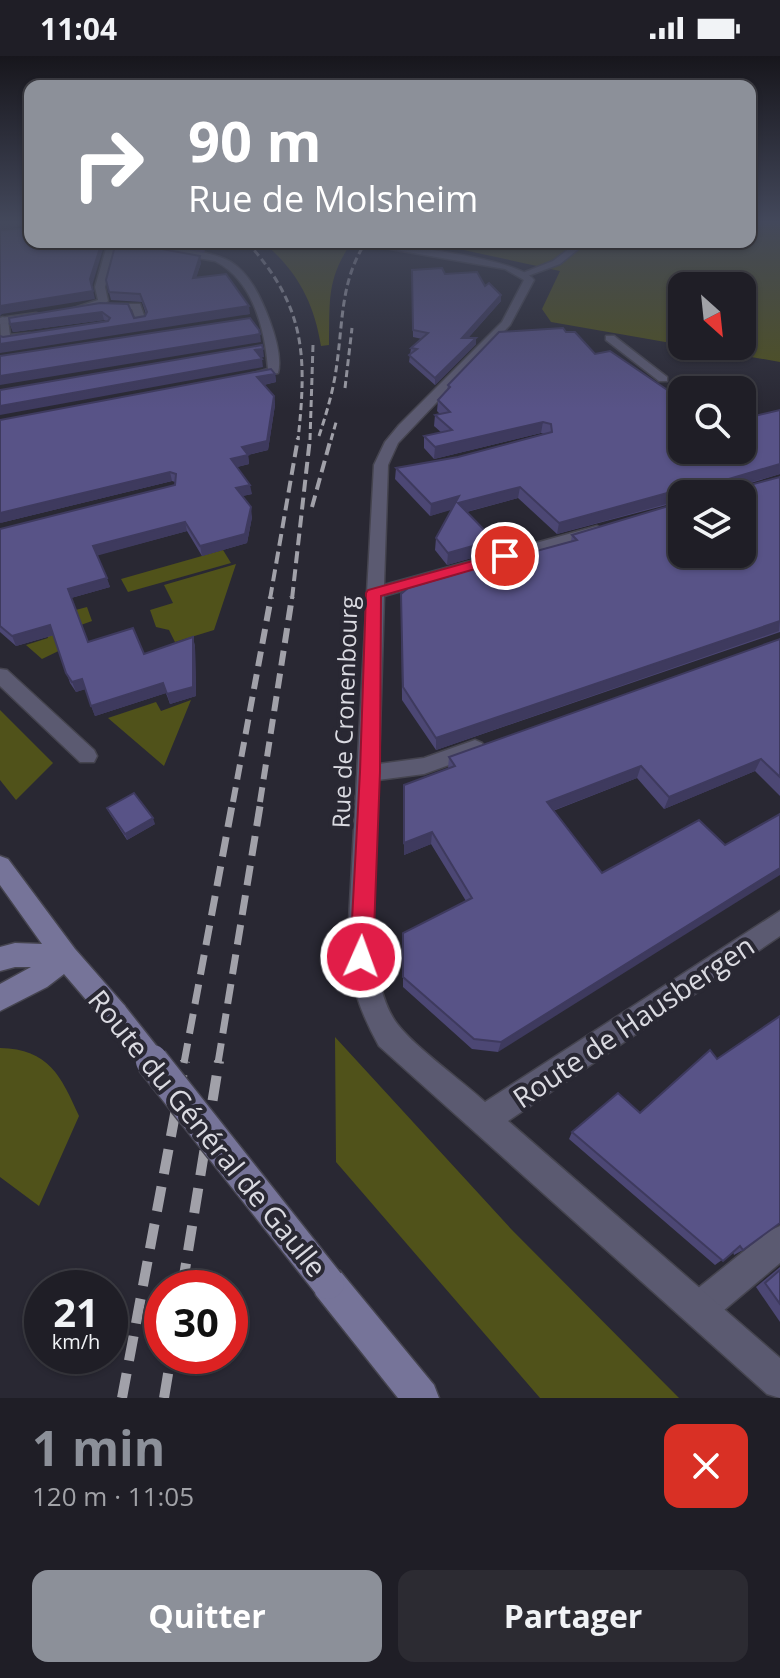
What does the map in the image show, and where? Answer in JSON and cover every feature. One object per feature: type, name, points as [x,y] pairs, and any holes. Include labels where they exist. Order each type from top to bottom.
[{"type":"main road","name":"Route du Général de Gaulle","points":[[0,866],[66,957],[116,1015],[421,1398]]},
{"type":"main road","points":[[0,959],[15,955],[66,957]]},
{"type":"main road","points":[[0,998],[38,978],[66,957]]},
{"type":"street","points":[[97,305],[103,301],[101,284]]},
{"type":"street","points":[[228,379],[274,371],[273,346],[265,318],[244,284]]},
{"type":"street","name":"Rue de Cronenbourg","points":[[485,1119],[389,1036],[369,1003],[361,976],[374,593],[388,449],[404,428],[506,323],[528,284]]},
{"type":"street","points":[[62,313],[97,305],[136,306],[141,321]]},
{"type":"street","points":[[47,315],[2,320],[5,339],[47,334]]},
{"type":"street","points":[[250,321],[265,318]]},
{"type":"street","points":[[610,338],[663,379]]},
{"type":"street","points":[[257,349],[273,346]]},
{"type":"street","points":[[374,593],[608,528]]},
{"type":"street","points":[[0,675],[87,756]]},
{"type":"street","points":[[370,772],[393,773],[418,768],[491,743]]},
{"type":"street","name":"Route de Hausbergen","points":[[485,1119],[780,922]]},
{"type":"street","points":[[485,1119],[780,1381]]},
{"type":"street","points":[[699,1309],[780,1242]]},
{"type":"shaded area","points":[[299,284],[333,284],[329,345],[321,346],[314,315]]},
{"type":"shaded area","points":[[554,284],[668,284],[668,343],[551,322],[542,309]]},
{"type":"shaded area","points":[[756,284],[780,284],[780,362],[756,358]]},
{"type":"shaded area","points":[[223,550],[231,563],[128,592],[121,579]]},
{"type":"shaded area","points":[[236,564],[214,630],[175,642],[169,630],[156,627],[150,610],[173,603],[164,585]]},
{"type":"shaded area","points":[[87,607],[92,621],[78,626],[73,644],[42,659],[26,645],[48,638],[41,619]]},
{"type":"shaded area","points":[[191,700],[164,766],[108,718],[156,702],[161,711]]},
{"type":"shaded area","points":[[0,710],[53,763],[16,800],[0,780]]},
{"type":"shaded area","points":[[335,1037],[512,1230],[679,1398],[540,1398],[336,1162]]},
{"type":"shaded area","points":[[0,1048],[30,1053],[42,1059],[59,1077],[79,1116],[39,1206],[0,1177]]},
{"type":"building","points":[[0,284],[91,284],[93,291],[0,306]]},
{"type":"building","points":[[107,284],[233,284],[249,306],[0,344],[0,336],[108,321],[110,318],[102,312],[10,324],[9,318],[100,303],[128,304],[134,318],[145,316],[147,312],[140,294],[109,292]]},
{"type":"building","points":[[412,284],[490,284],[501,295],[462,338],[476,338],[435,378],[409,355],[417,349],[411,348],[428,333],[413,330]]},
{"type":"building","points":[[250,318],[260,334],[0,376],[0,356]]},
{"type":"building","points":[[563,328],[566,332],[575,332],[595,354],[610,351],[668,390],[668,464],[756,464],[756,416],[780,410],[780,464],[725,480],[668,480],[668,493],[559,523],[520,487],[458,503],[494,540],[448,553],[436,538],[459,496],[431,504],[396,468],[458,457],[552,432],[551,424],[543,422],[435,447],[424,436],[452,430],[435,415],[450,412],[438,400],[450,387],[448,385],[499,332]]},
{"type":"building","points":[[262,345],[263,349],[255,350],[262,359],[0,406],[0,390]]},
{"type":"building","points":[[271,369],[275,374],[257,377],[274,396],[267,441],[242,447],[248,455],[231,459],[250,485],[236,488],[251,507],[245,534],[200,546],[185,522],[93,546],[107,578],[68,589],[88,642],[133,628],[144,654],[193,637],[193,687],[167,694],[163,683],[91,706],[82,679],[72,682],[66,673],[50,625],[12,636],[0,626],[0,529],[175,485],[176,474],[170,472],[0,513],[0,420]]},
{"type":"building","points":[[780,477],[780,621],[436,738],[403,687],[401,594],[408,588],[463,572],[459,566],[506,553],[511,558],[577,540],[572,535],[668,506],[668,568],[756,568],[756,483]]},
{"type":"building","points":[[780,639],[780,777],[761,759],[669,797],[641,766],[547,802],[602,873],[699,820],[725,845],[780,814],[780,868],[501,1042],[474,1039],[403,977],[403,933],[472,898],[432,832],[404,843],[404,785],[455,766],[449,757]]},
{"type":"building","points":[[134,793],[153,818],[125,834],[107,808]]},
{"type":"building","points":[[780,1016],[780,1223],[743,1250],[740,1246],[723,1261],[572,1132],[618,1093],[640,1113],[710,1050],[717,1059]]},
{"type":"building","points":[[780,1270],[780,1304],[765,1283]]},
{"type":"railway","points":[[277,284],[298,334],[302,383],[298,440]]},
{"type":"railway","points":[[319,436],[334,382],[347,284]]},
{"type":"railway","points":[[345,388],[352,328]]},
{"type":"railway","points":[[310,440],[313,345]]},
{"type":"railway","points":[[331,440],[337,419]]},
{"type":"railway","points":[[270,599],[298,438]]},
{"type":"railway","points":[[292,599],[310,438]]},
{"type":"railway","points":[[312,507],[331,438]]},
{"type":"railway","points":[[233,802],[271,597]]},
{"type":"railway","points":[[260,802],[292,597]]},
{"type":"railway","points":[[184,1063],[233,800]]},
{"type":"railway","points":[[218,1063],[261,800]]},
{"type":"railway","points":[[122,1398],[185,1061]]},
{"type":"railway","points":[[185,1270],[219,1061]]},
{"type":"railway","points":[[164,1398],[168,1374]]},
{"type":"route","points":[[361,957],[374,593],[505,556]]}]
